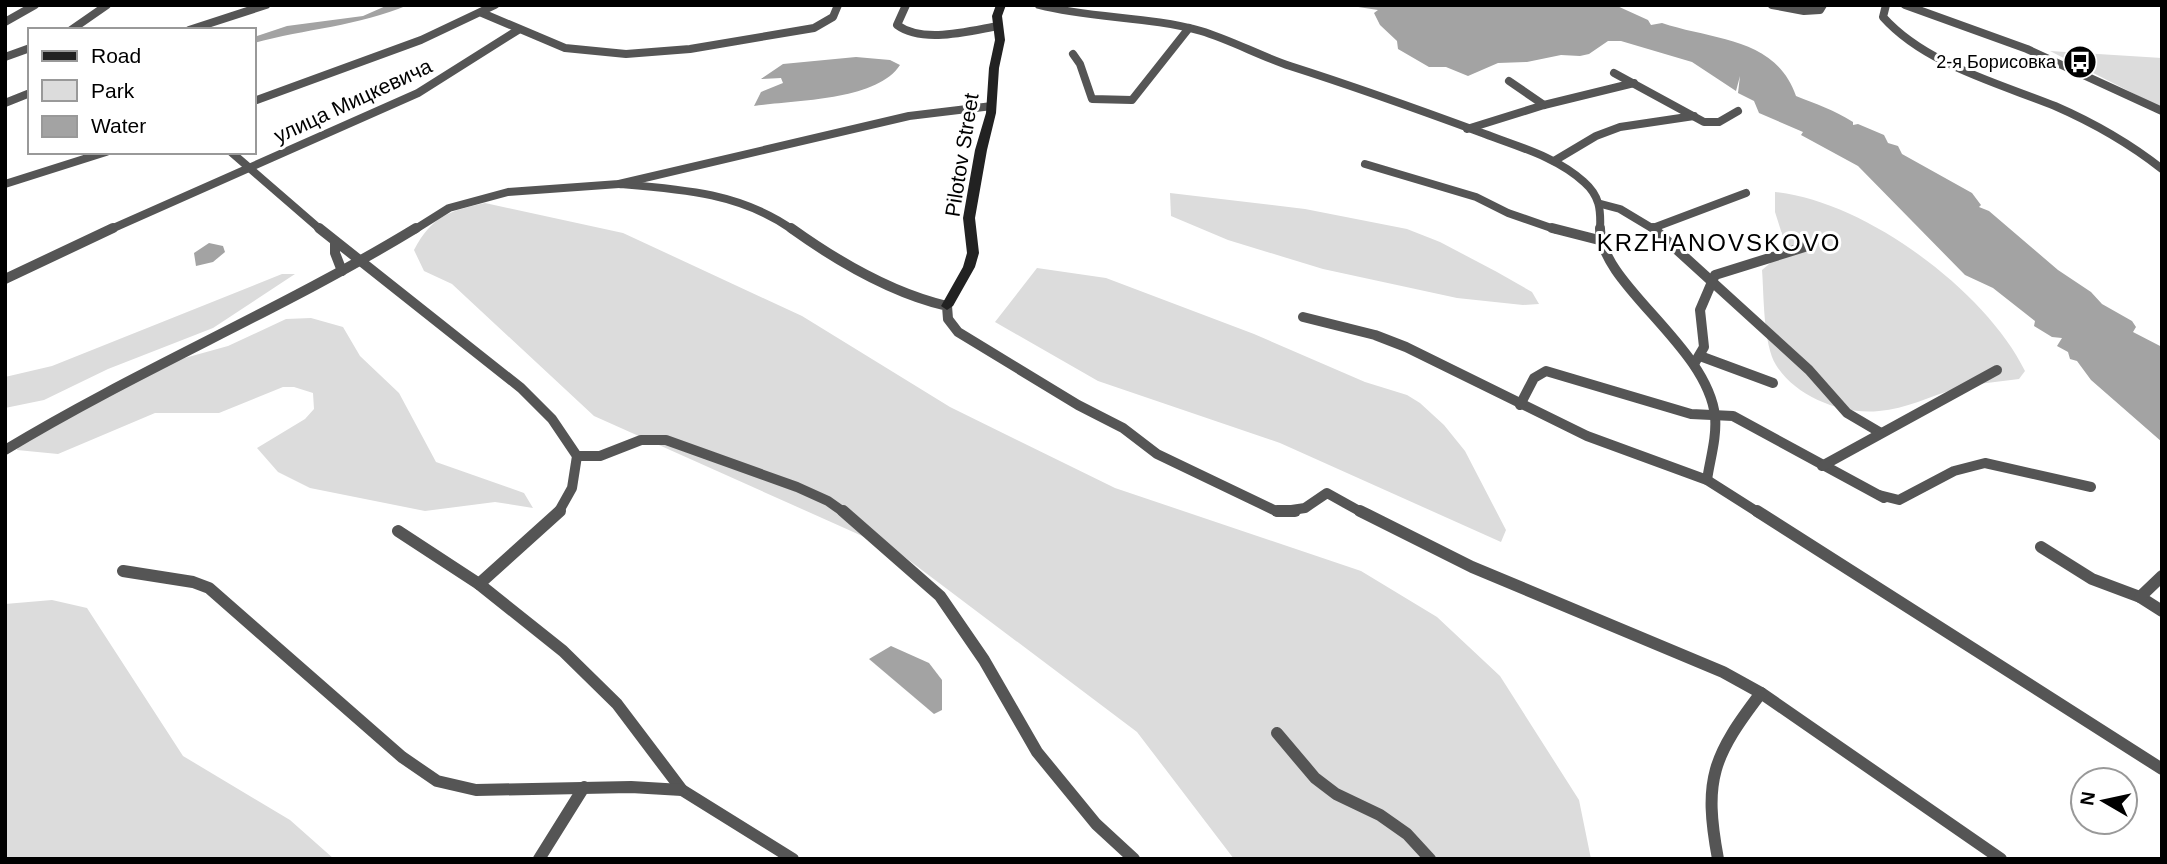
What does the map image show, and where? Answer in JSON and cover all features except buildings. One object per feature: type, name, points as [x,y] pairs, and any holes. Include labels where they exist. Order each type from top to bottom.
[{"type":"street","points":[[5,22],[35,5]]},
{"type":"street","points":[[74,28],[107,5]]},
{"type":"street","points":[[194,28],[266,5]]},
{"type":"street","name":"улица Мицкевича","points":[[256,100],[422,40],[495,5]]},
{"type":"street","points":[[482,13],[562,47],[588,52],[646,54],[814,27],[833,17],[838,5]]},
{"type":"street","points":[[906,5],[897,25],[901,30],[910,33],[952,32],[998,26]]},
{"type":"street","name":"Pilotov Street","points":[[947,306],[969,267],[972,253],[969,218],[992,106],[994,68],[1000,40],[997,16],[1001,5]]},
{"type":"street","points":[[1039,5],[1060,11],[1189,27],[1554,161],[1581,180],[1601,204],[1627,212],[1654,228],[1809,370],[1847,413],[1881,433]]},
{"type":"street","points":[[1108,16],[1110,5]]},
{"type":"street","points":[[1772,5],[1813,12],[1820,10],[1823,5]]},
{"type":"street","points":[[1886,5],[1882,12],[1883,17],[1910,41],[1961,67],[2080,117],[2143,152],[2162,169]]},
{"type":"street","points":[[1905,5],[2027,49],[2162,111]]},
{"type":"street","points":[[1073,54],[1080,64],[1092,99],[1126,102],[1136,96],[1189,27]]},
{"type":"street","name":"улица Мицкевича","points":[[5,279],[180,195],[251,167],[418,93],[518,30]]},
{"type":"street","points":[[5,57],[28,49]]},
{"type":"street","points":[[1614,73],[1712,124],[1738,111]]},
{"type":"street","points":[[1508,81],[1544,105]]},
{"type":"street","points":[[1467,128],[1544,105],[1634,83]]},
{"type":"street","points":[[5,103],[28,94]]},
{"type":"street","points":[[5,450],[68,412],[362,261],[461,203],[527,190],[619,184],[909,116],[992,106]]},
{"type":"street","points":[[1554,161],[1596,136],[1620,127],[1694,116]]},
{"type":"street","points":[[5,184],[100,154]]},
{"type":"street","points":[[234,154],[335,242],[541,406],[577,456],[572,488],[562,510],[479,584]]},
{"type":"street","points":[[1365,164],[1476,197],[1508,213],[1579,237],[1600,240]]},
{"type":"street","points":[[619,184],[715,194],[762,210],[821,249],[910,294],[947,306],[948,319],[958,332],[976,345],[1077,405],[1122,428],[1157,454],[1278,512],[1295,514],[1313,506],[1327,493],[1418,541],[1680,652],[1761,693],[2001,859]]},
{"type":"street","points":[[1654,228],[1746,193]]},
{"type":"street","points":[[1601,204],[1600,240],[1625,284],[1697,360],[1716,416],[1707,480]]},
{"type":"street","points":[[335,242],[335,253],[342,271]]},
{"type":"street","points":[[1697,360],[1704,347],[1700,310],[1715,275],[1811,245]]},
{"type":"street","points":[[1303,317],[1375,335],[1406,347],[1587,436],[1707,480],[2162,769]]},
{"type":"street","points":[[1697,360],[1773,383]]},
{"type":"street","points":[[1822,466],[1997,369]]},
{"type":"street","points":[[1520,405],[1534,378],[1546,371],[1691,414],[1733,416],[1880,496],[1899,500],[1954,471],[1985,463],[2091,487]]},
{"type":"street","points":[[577,456],[600,456],[640,440],[666,440],[828,500],[940,596],[984,660],[1037,752],[1096,824],[1134,859]]},
{"type":"street","points":[[398,531],[479,584],[529,622],[590,676],[617,704],[682,790],[793,859]]},
{"type":"street","points":[[2041,547],[2092,579],[2140,597],[2162,611]]},
{"type":"street","points":[[123,571],[193,582],[209,588],[402,757],[437,781],[476,790],[657,787],[682,790]]},
{"type":"street","points":[[2140,597],[2162,576]]},
{"type":"street","points":[[1718,859],[1709,820],[1708,792],[1713,764],[1761,693]]},
{"type":"street","points":[[1277,733],[1315,778],[1336,794],[1380,815],[1407,834],[1430,859]]},
{"type":"street","points":[[539,859],[584,787]]},
{"type":"green space","points":[[2050,51],[2162,58],[2162,108]]},
{"type":"green space","points":[[1775,192],[1810,199],[1847,213],[1883,231],[1919,255],[1982,311],[2007,341],[2025,371],[2019,379],[1963,387],[1908,405],[1879,411],[1835,407],[1795,386],[1776,365],[1769,345],[1765,319],[1762,270],[1775,259],[1789,256],[1775,212]]},
{"type":"green space","points":[[1170,193],[1305,209],[1407,229],[1440,242],[1497,272],[1532,292],[1539,304],[1523,305],[1457,298],[1323,269],[1228,240],[1171,216]]},
{"type":"green space","points":[[485,203],[623,233],[802,316],[950,407],[1115,488],[1361,571],[1437,617],[1500,676],[1579,800],[1591,859],[1234,859],[1137,732],[898,552],[594,416],[452,284],[424,271],[414,250],[428,229],[451,212]]},
{"type":"green space","points":[[1037,268],[1106,278],[1254,334],[1365,382],[1407,395],[1444,425],[1465,451],[1506,530],[1501,542],[1280,443],[1098,381],[995,322]]},
{"type":"green space","points":[[282,274],[295,274],[213,328],[108,369],[44,400],[5,408],[5,377],[52,366]]},
{"type":"green space","points":[[311,318],[343,327],[360,356],[399,393],[436,462],[524,493],[533,508],[495,502],[425,511],[310,488],[278,472],[257,448],[305,419],[314,409],[313,393],[294,387],[283,387],[219,413],[155,413],[58,454],[17,450],[20,440],[156,366],[228,346],[286,319]]},
{"type":"green space","points":[[52,600],[87,608],[183,756],[290,820],[334,859],[5,859],[5,604]]},
{"type":"water","points":[[388,5],[408,5],[351,23],[256,42],[256,36],[287,26],[363,16]]},
{"type":"water","points":[[1345,5],[1615,5],[1648,20],[1651,25],[1662,23],[1721,38],[1758,51],[1774,62],[1787,77],[1796,96],[1839,114],[1853,122],[1853,125],[1858,124],[1884,135],[1888,143],[1898,146],[1902,154],[1972,193],[1981,205],[1979,207],[1989,211],[2058,270],[2091,292],[2102,304],[2132,321],[2136,327],[2133,332],[2162,347],[2162,442],[2091,380],[2077,361],[2070,359],[2068,352],[2057,346],[2062,338],[2052,337],[2034,326],[2035,321],[1993,288],[1965,275],[1858,166],[1801,135],[1803,132],[1759,113],[1754,101],[1738,93],[1740,76],[1736,91],[1692,62],[1621,41],[1608,41],[1589,54],[1498,63],[1468,76],[1446,67],[1429,67],[1398,49],[1397,41],[1380,25],[1374,13],[1378,10]]},
{"type":"water","points":[[856,57],[890,60],[900,65],[889,77],[854,92],[754,106],[761,92],[783,83],[781,78],[761,79],[783,64]]},
{"type":"water","points":[[209,243],[223,246],[225,252],[213,262],[196,266],[194,253]]},
{"type":"water","points":[[891,646],[929,663],[942,680],[942,710],[934,714],[869,659]]},
{"type":"place","name":"2-я Борисовка","points":[[2080,62]]},
{"type":"district","name":"KRZHANOVSKOVO","points":[[1719,243]]}]
